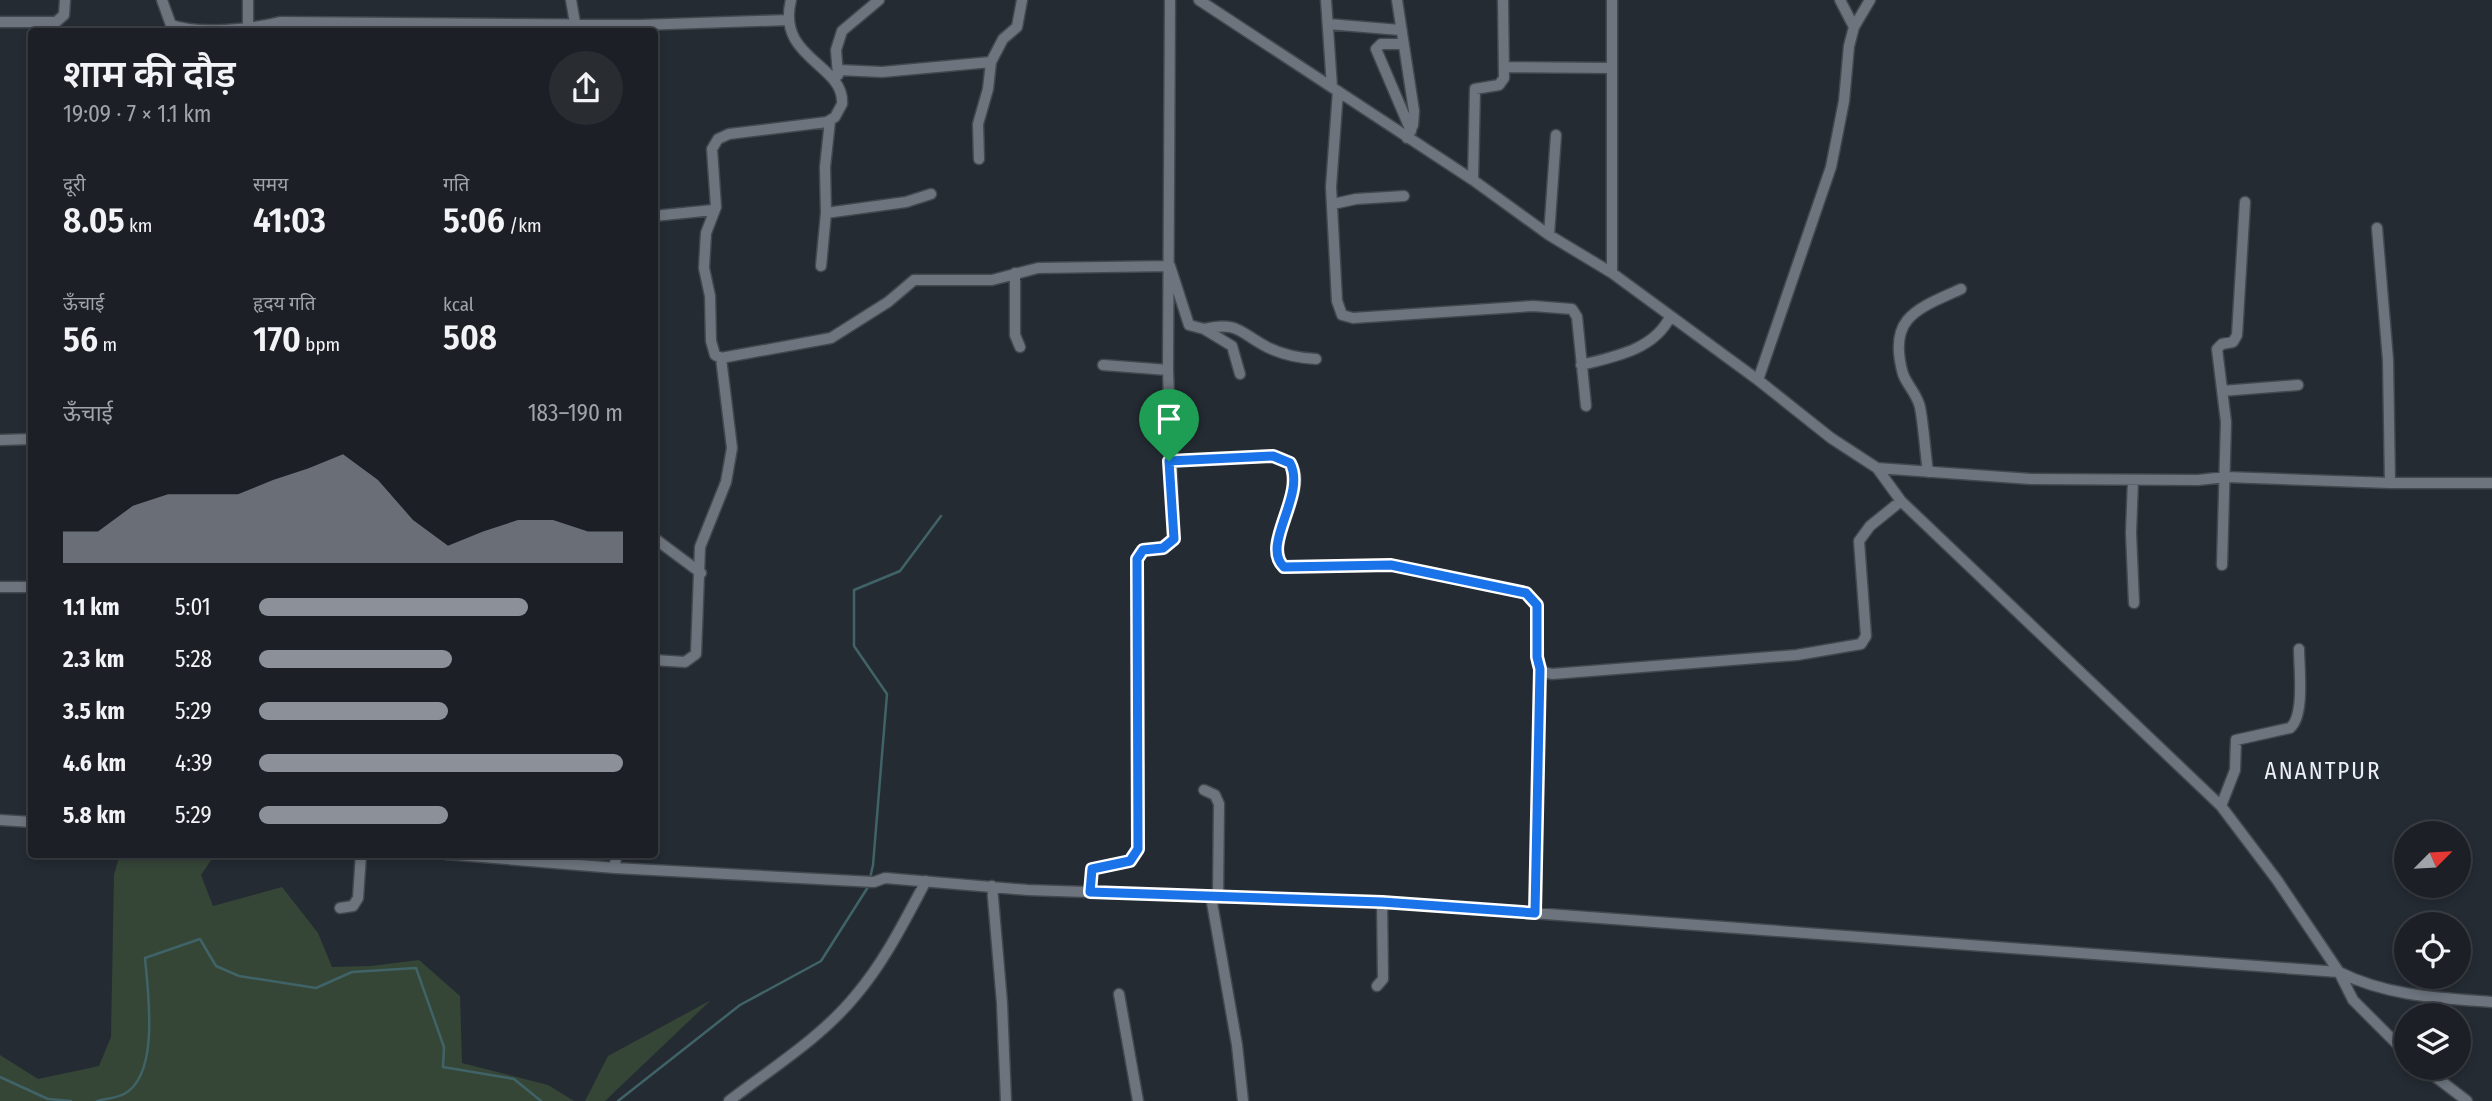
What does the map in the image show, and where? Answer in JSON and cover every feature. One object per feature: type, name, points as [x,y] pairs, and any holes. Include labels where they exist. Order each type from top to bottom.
[{"type":"street","points":[[0,22],[56,22],[64,15],[65,0]]},
{"type":"street","points":[[162,0],[168,22],[174,26],[223,28]]},
{"type":"street","points":[[248,0],[248,28]]},
{"type":"street","points":[[571,0],[575,23]]},
{"type":"street","points":[[791,0],[788,20],[801,48],[836,82]]},
{"type":"street","points":[[821,266],[826,213],[825,167],[830,121],[842,104],[836,82],[839,69],[836,51],[842,32],[878,0]]},
{"type":"street","points":[[979,159],[978,124],[991,62],[1003,39],[1017,27],[1021,0]]},
{"type":"street","points":[[1090,892],[1092,869],[1130,861],[1138,849],[1137,559],[1143,550],[1163,548],[1174,539],[1169,461],[1168,370],[1170,0]]},
{"type":"street","points":[[1199,0],[1409,134],[1549,236],[1612,273],[1758,380],[1831,438],[1877,468],[1901,501],[2221,806],[2277,880],[2339,972],[2353,1000],[2394,1041]]},
{"type":"street","points":[[1326,0],[1335,89],[1331,187],[1337,301],[1342,314],[1353,318],[1521,307],[1572,309],[1577,317],[1586,406]]},
{"type":"street","points":[[1397,0],[1414,111],[1409,134]]},
{"type":"street","points":[[1473,180],[1475,89],[1503,83],[1503,0]]},
{"type":"street","points":[[1612,0],[1612,273]]},
{"type":"street","points":[[1840,0],[1854,27]]},
{"type":"street","points":[[1758,380],[1831,167],[1854,27],[1870,0]]},
{"type":"street","points":[[253,28],[280,22],[533,27],[575,23],[788,20]]},
{"type":"street","points":[[1328,24],[1400,30]]},
{"type":"street","points":[[1402,44],[1381,44],[1377,49],[1409,134]]},
{"type":"street","points":[[839,69],[881,72],[991,62]]},
{"type":"street","points":[[1504,67],[1611,68]]},
{"type":"street","points":[[658,660],[685,662],[696,654],[700,547],[726,482],[732,448],[720,358],[713,349],[710,296],[704,268],[706,233],[716,207],[717,186],[711,159],[718,139],[729,134],[830,121]]},
{"type":"street","points":[[1549,236],[1556,135]]},
{"type":"street","points":[[826,213],[906,202],[931,194]]},
{"type":"street","points":[[1333,204],[1356,199],[1404,197]]},
{"type":"street","points":[[2221,565],[2226,477],[2217,349],[2222,344],[2233,342],[2237,335],[2245,202]]},
{"type":"street","points":[[658,216],[713,210]]},
{"type":"street","points":[[2377,228],[2388,360],[2390,484]]},
{"type":"street","points":[[720,358],[831,338],[888,302],[914,280],[992,280],[1038,268],[1170,266]]},
{"type":"street","points":[[1170,266],[1189,325],[1204,329],[1232,346],[1240,374]]},
{"type":"street","points":[[1015,273],[1016,335],[1020,348]]},
{"type":"street","points":[[1928,472],[1920,407],[1904,377],[1898,335],[1902,325],[1915,310],[1961,289]]},
{"type":"street","points":[[1581,365],[1637,349],[1657,335],[1670,317]]},
{"type":"street","points":[[1204,329],[1230,326],[1247,332],[1277,352],[1316,359]]},
{"type":"street","points":[[1103,365],[1168,370]]},
{"type":"street","points":[[2222,391],[2298,385]]},
{"type":"street","points":[[0,440],[28,439]]},
{"type":"street","points":[[1169,461],[1273,456],[1290,463],[1294,486],[1276,548],[1279,562],[1284,567],[1391,565],[1526,593],[1537,605],[1537,657],[1540,669],[1535,913]]},
{"type":"street","points":[[1877,468],[2031,479],[2226,477],[2390,484],[2492,483]]},
{"type":"street","points":[[2133,480],[2131,533],[2134,603]]},
{"type":"street","points":[[1540,669],[1552,674],[1644,669],[1797,655],[1861,645],[1866,636],[1859,541],[1870,526],[1901,501]]},
{"type":"street","points":[[658,541],[701,573]]},
{"type":"street","points":[[0,587],[28,587]]},
{"type":"street","points":[[2221,806],[2235,770],[2236,740],[2290,728],[2296,723],[2299,709],[2298,649]]},
{"type":"street","points":[[1204,790],[1217,797],[1219,804],[1214,897],[1243,1101]]},
{"type":"street","points":[[0,820],[28,822]]},
{"type":"street","points":[[340,908],[353,906],[358,898],[361,858]]},
{"type":"street","points":[[494,858],[615,868],[874,882],[885,878],[1090,892],[1382,902],[1535,913],[2339,972],[2365,985],[2397,993],[2492,1002]]},
{"type":"street","points":[[615,868],[616,858]]},
{"type":"street","points":[[729,1101],[818,1033],[857,994],[884,956],[926,881]]},
{"type":"street","points":[[992,886],[1002,1003],[1006,1101]]},
{"type":"street","points":[[1377,986],[1382,979],[1382,902]]},
{"type":"street","points":[[1119,994],[1138,1101]]},
{"type":"street","points":[[2440,1080],[2467,1101]]},
{"type":"green space","points":[[119,858],[212,858],[201,875],[213,906],[282,887],[318,933],[332,967],[371,966],[419,960],[460,996],[462,1063],[548,1085],[574,1101],[0,1101],[0,1055],[38,1079],[99,1066],[111,1037],[114,875]]},
{"type":"green space","points":[[711,1000],[605,1101],[585,1101],[608,1056]]},
{"type":"waterway","points":[[618,1101],[740,1005],[821,961],[868,887],[873,865],[887,694],[854,646],[854,590],[900,571],[941,516]]},
{"type":"waterway","points":[[97,1101],[124,1094],[135,1084],[143,1070],[149,1032],[145,958],[200,939],[216,966],[239,976],[316,988],[352,972],[416,968],[444,1047],[443,1067],[514,1079],[541,1101]]},
{"type":"waterway","points":[[0,1077],[48,1099],[71,1101]]},
{"type":"district","name":"ANANTPUR","points":[[2323,771]]},
{"type":"route","points":[[1273,456],[1290,463],[1295,479],[1294,486],[1276,548],[1276,555],[1284,567],[1391,565],[1526,593],[1533,598],[1537,605],[1537,657],[1540,669],[1537,705],[1535,913],[1382,902],[1090,892],[1092,869],[1130,861],[1138,849],[1137,559],[1143,550],[1169,546],[1174,539],[1169,461],[1273,456]]}]
